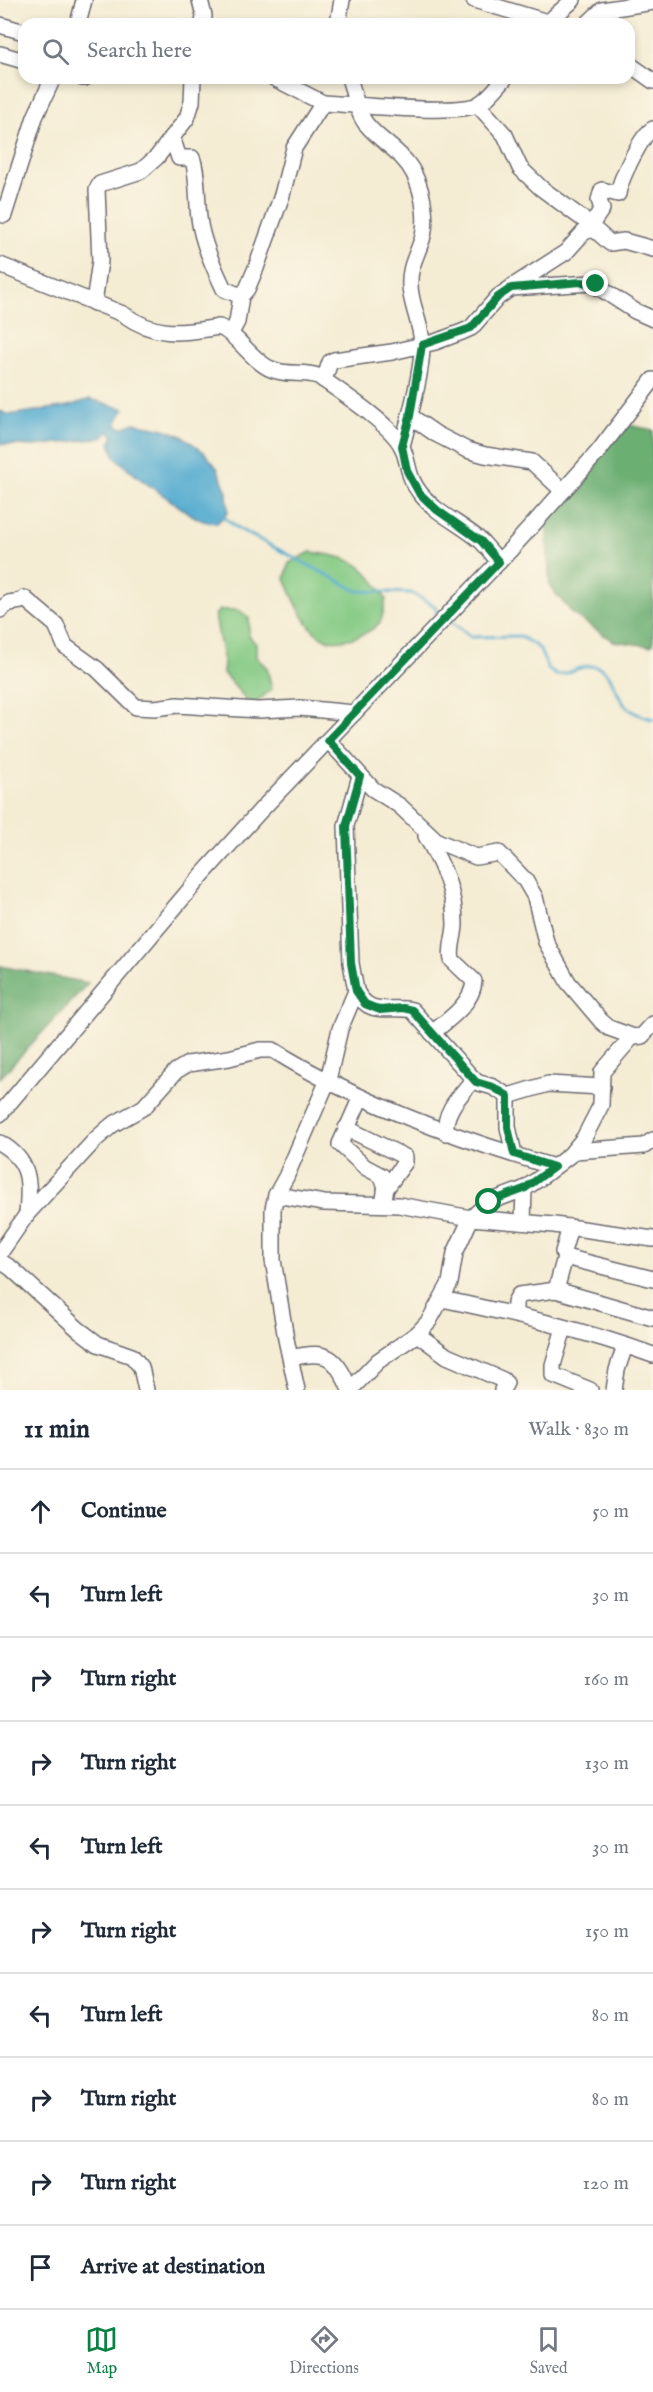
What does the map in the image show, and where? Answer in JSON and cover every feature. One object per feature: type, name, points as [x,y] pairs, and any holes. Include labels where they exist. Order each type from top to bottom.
[{"type":"street","points":[[80,18],[84,0]]},
{"type":"street","points":[[200,0],[204,18]]},
{"type":"street","points":[[339,18],[342,0]]},
{"type":"street","points":[[474,0],[500,4],[536,18]]},
{"type":"street","points":[[554,18],[573,0]]},
{"type":"street","points":[[594,18],[603,10],[653,2]]},
{"type":"street","points":[[0,25],[18,30]]},
{"type":"street","points":[[0,54],[18,58]]},
{"type":"street","points":[[635,68],[653,81]]},
{"type":"street","points":[[4,215],[35,117],[50,84]]},
{"type":"street","points":[[94,303],[100,261],[97,189],[100,184],[141,171],[157,157],[187,118],[192,102],[193,84]]},
{"type":"street","points":[[286,84],[323,103],[416,109],[447,109],[478,105],[499,84]]},
{"type":"street","points":[[351,84],[365,123],[399,153],[414,173],[420,189],[425,226],[421,244],[412,262],[410,286],[419,318],[422,345],[410,416],[402,446],[407,471],[419,493],[437,510],[481,541],[499,562]]},
{"type":"street","points":[[231,333],[237,322],[241,296],[247,289],[256,268],[282,195],[294,148],[323,103]]},
{"type":"street","points":[[478,105],[505,135],[520,168],[541,188],[610,243],[624,241],[653,249]]},
{"type":"street","points":[[324,380],[330,362],[334,360],[392,352],[422,345],[471,328],[498,297],[567,252],[584,232],[592,227],[602,209],[599,200],[602,190],[618,194],[620,183],[643,136],[652,130]]},
{"type":"street","points":[[172,137],[179,158],[192,158],[194,162],[195,183],[199,197],[199,218],[216,271],[224,289],[241,296]]},
{"type":"street","points":[[0,265],[123,314],[140,326],[165,332],[219,327],[231,333],[237,342],[270,369],[291,374],[311,374],[324,380],[364,410],[402,446]]},
{"type":"street","points":[[511,288],[592,283],[635,311],[653,319]]},
{"type":"street","points":[[0,1114],[196,882],[499,562],[598,452],[653,380]]},
{"type":"street","points":[[410,416],[436,434],[467,450],[485,456],[532,462],[563,490]]},
{"type":"street","points":[[0,610],[9,603],[21,601],[24,598],[56,625],[65,646],[97,669],[136,707],[154,708],[177,705],[258,710],[300,708],[354,713]]},
{"type":"street","points":[[328,740],[373,789],[400,806],[421,828],[446,846],[476,856],[499,853],[516,869],[534,897],[546,942],[568,982],[604,1025],[632,1037],[641,1036],[652,1029]]},
{"type":"street","points":[[360,776],[346,826],[351,963],[356,991],[365,1004],[380,1010],[403,1008],[412,1010],[474,1079],[508,1096],[548,1084],[602,1087]]},
{"type":"street","points":[[421,828],[450,883],[455,914],[452,960],[474,981],[471,993],[460,1008],[432,1033]]},
{"type":"street","points":[[297,1390],[273,1260],[272,1235],[276,1195],[286,1178],[328,1080],[340,1029],[356,991]]},
{"type":"street","points":[[291,1358],[314,1354],[333,1360],[342,1371],[350,1390],[378,1360],[417,1334],[429,1321],[442,1299],[453,1273],[455,1253],[471,1218],[489,1202],[524,1189],[574,1151],[584,1138],[601,1105],[603,1072],[632,1037]]},
{"type":"street","points":[[0,1253],[27,1214],[96,1138],[112,1125],[144,1107],[176,1071],[188,1064],[268,1050],[360,1099],[446,1133],[554,1167]]},
{"type":"street","points":[[446,1133],[446,1119],[449,1111],[474,1079]]},
{"type":"street","points":[[508,1096],[508,1127],[514,1154]]},
{"type":"street","points":[[360,1099],[340,1142],[341,1146],[365,1167],[382,1176],[384,1197]]},
{"type":"street","points":[[346,1128],[405,1157],[405,1162],[384,1197]]},
{"type":"street","points":[[574,1151],[644,1146],[653,1140]]},
{"type":"street","points":[[0,1143],[17,1158],[28,1176],[27,1214]]},
{"type":"street","points":[[523,1222],[524,1189]]},
{"type":"street","points":[[276,1195],[324,1203],[384,1197],[471,1218],[570,1227],[653,1239]]},
{"type":"street","points":[[556,1290],[570,1227]]},
{"type":"street","points":[[565,1257],[653,1279]]},
{"type":"street","points":[[0,1261],[98,1344],[132,1356],[141,1367],[146,1390]]},
{"type":"street","points":[[515,1314],[515,1302],[519,1295],[556,1290],[653,1318]]},
{"type":"street","points":[[442,1299],[515,1314],[653,1355]]},
{"type":"street","points":[[564,1328],[553,1365],[553,1375],[585,1389]]},
{"type":"street","points":[[417,1334],[447,1356],[503,1380],[504,1384],[506,1383],[502,1390]]},
{"type":"street","points":[[614,1390],[616,1370],[625,1346]]},
{"type":"green space","points":[[624,424],[653,430],[653,644],[650,646],[613,641],[574,615],[550,587],[545,508]]},
{"type":"green space","points":[[311,552],[347,560],[364,569],[386,599],[380,622],[367,632],[350,639],[331,640],[317,634],[298,608],[285,579],[289,563]]},
{"type":"green space","points":[[220,610],[239,610],[249,618],[249,636],[256,644],[256,657],[267,668],[272,689],[252,706],[223,673],[224,664],[215,615]]},
{"type":"green space","points":[[0,966],[88,983],[0,1078]]},
{"type":"water","points":[[90,399],[124,409],[116,424],[122,428],[135,423],[164,429],[182,436],[204,452],[217,468],[227,492],[228,512],[217,523],[203,521],[190,514],[139,478],[115,457],[110,443],[114,436],[109,431],[102,438],[34,446],[0,444],[0,411],[9,415],[69,406]]},
{"type":"waterway","points":[[220,514],[239,529],[358,591],[411,593],[435,606],[438,619]]},
{"type":"waterway","points":[[449,622],[471,637],[520,636],[539,648],[548,669],[556,675],[588,666],[599,667],[612,680],[627,707],[637,714],[653,719]]},
{"type":"route","points":[[489,1202],[524,1189],[554,1167],[514,1154],[508,1127],[508,1096],[493,1087],[476,1082],[441,1045],[419,1016],[412,1010],[403,1008],[380,1010],[365,1004],[359,998],[351,963],[346,826],[348,811],[360,776],[328,740],[499,562],[481,541],[437,510],[419,493],[407,471],[402,446],[410,416],[422,345],[471,328],[488,307],[511,288],[581,282],[596,284]]}]
